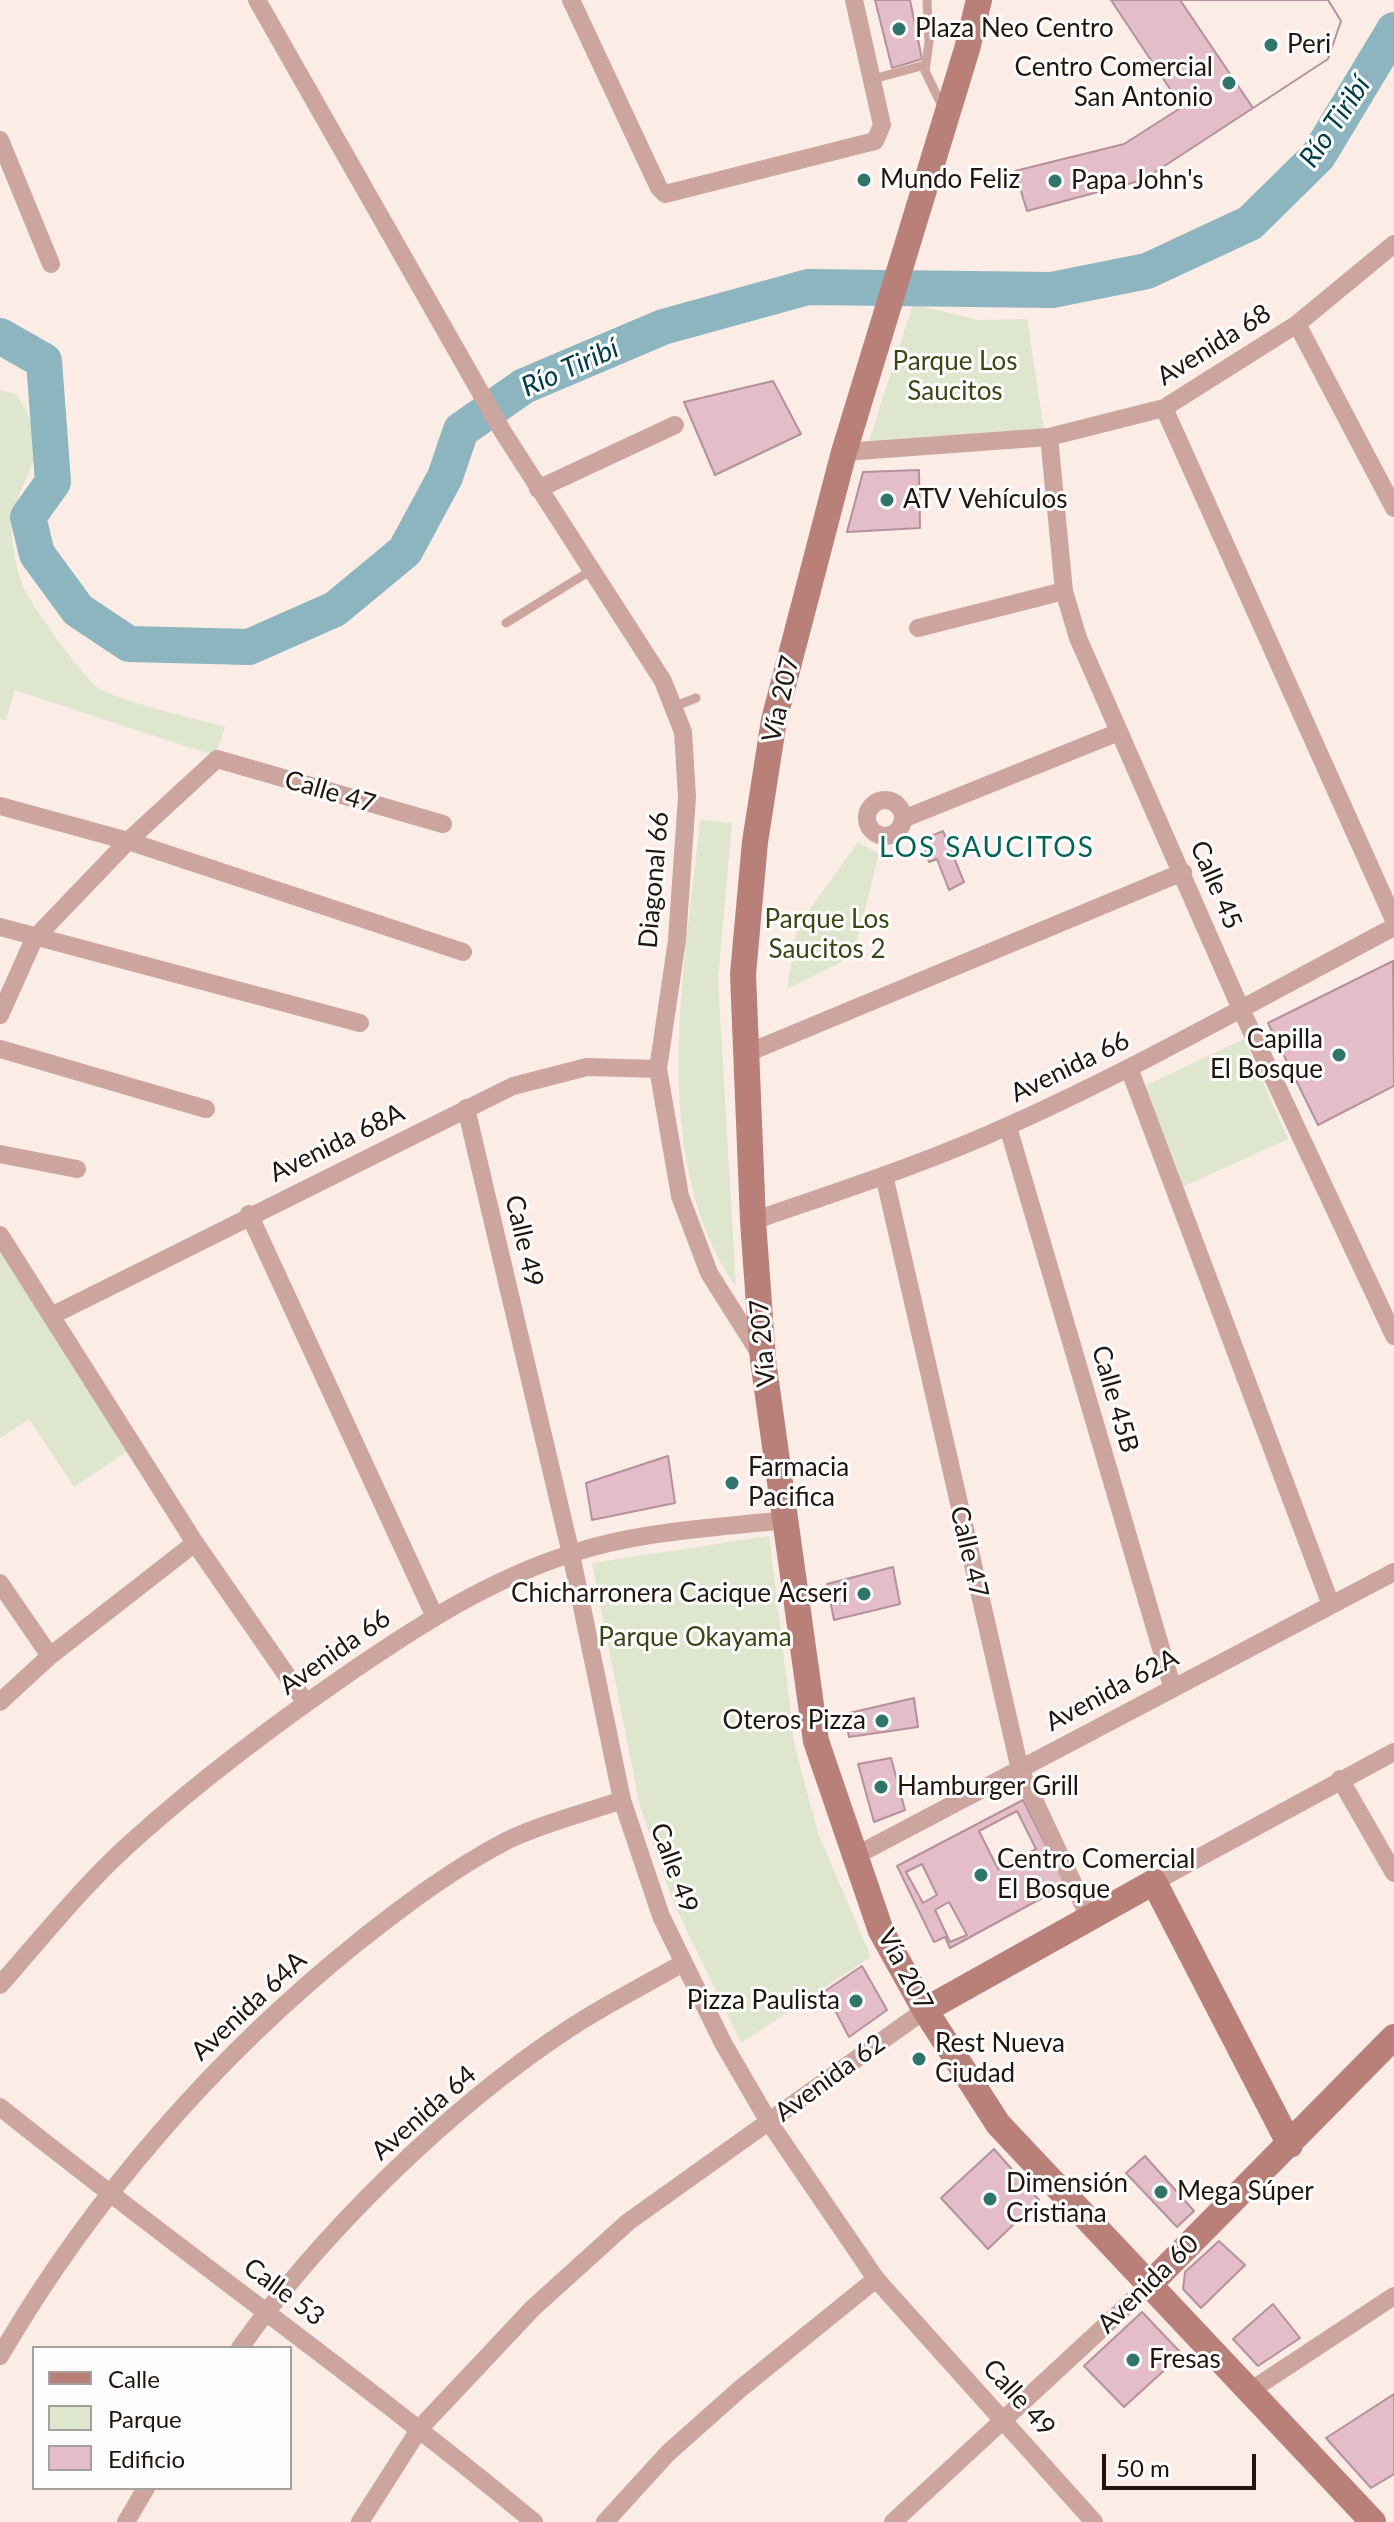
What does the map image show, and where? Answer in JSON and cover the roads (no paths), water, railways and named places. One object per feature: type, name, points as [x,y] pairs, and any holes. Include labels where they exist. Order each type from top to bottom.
[{"type":"main road","name":"Vía 207","points":[[979,0],[844,452],[774,720],[755,842],[744,959],[745,1054],[763,1360],[816,1741],[881,1931],[925,2010],[998,2124],[1373,2522]]},
{"type":"main road","name":"Avenida 62","points":[[925,2010],[1154,1882]]},
{"type":"main road","points":[[1154,1882],[1290,2145]]},
{"type":"main road","name":"Avenida 60","points":[[1148,2286],[1394,2037]]},
{"type":"street","name":"Diagonal 66","points":[[257,0],[503,432],[663,681],[683,732],[687,797],[677,940],[658,1069],[680,1196],[709,1273],[763,1360]]},
{"type":"street","points":[[571,0],[659,188],[665,194],[870,145],[880,136],[882,125],[854,0]]},
{"type":"street","points":[[0,140],[51,264]]},
{"type":"street","name":"Avenida 68","points":[[844,452],[1049,437],[1164,408],[1297,324],[1394,244]]},
{"type":"street","points":[[1297,324],[1394,508]]},
{"type":"street","points":[[1164,408],[1394,920]]},
{"type":"street","points":[[538,489],[675,425]]},
{"type":"street","name":"Calle 45","points":[[1049,437],[1064,591],[1078,638],[1240,1007],[1394,1336]]},
{"type":"street","points":[[918,628],[1064,591]]},
{"type":"street","points":[[903,819],[1119,732]]},
{"type":"street","name":"Calle 47","points":[[128,841],[217,759],[443,824]]},
{"type":"street","points":[[0,806],[128,841],[463,952]]},
{"type":"street","points":[[0,1015],[34,939],[128,841]]},
{"type":"street","points":[[745,1054],[1183,872]]},
{"type":"street","points":[[0,927],[34,939],[360,1023]]},
{"type":"street","name":"Avenida 66","points":[[753,1221],[1008,1127],[1129,1068],[1394,927]]},
{"type":"street","points":[[0,1049],[206,1109]]},
{"type":"street","name":"Avenida 68A","points":[[53,1315],[249,1214],[513,1086],[587,1067],[658,1069]]},
{"type":"street","points":[[1129,1068],[1331,1605]]},
{"type":"street","name":"Calle 49","points":[[466,1108],[571,1554],[622,1800],[661,1916],[769,2122],[876,2279],[1094,2522]]},
{"type":"street","name":"Calle 45B","points":[[1008,1127],[1172,1686]]},
{"type":"street","points":[[0,1154],[77,1169]]},
{"type":"street","name":"Calle 47","points":[[884,1175],[1020,1770],[1089,1917]]},
{"type":"street","points":[[249,1214],[434,1615]]},
{"type":"street","points":[[0,1235],[195,1543],[306,1703]]},
{"type":"street","name":"Avenida 66","points":[[0,1985],[68,1906],[136,1838],[306,1703],[434,1615],[504,1579],[571,1554],[638,1537],[785,1520]]},
{"type":"street","points":[[0,1702],[50,1656],[195,1543]]},
{"type":"street","name":"Avenida 62A","points":[[855,1856],[1172,1686],[1394,1572]]},
{"type":"street","points":[[0,1583],[50,1656]]},
{"type":"street","name":"Avenida 62","points":[[1154,1882],[1394,1752]]},
{"type":"street","points":[[1340,1779],[1394,1873]]},
{"type":"street","name":"Avenida 64A","points":[[0,2356],[26,2310],[110,2195],[205,2083],[310,1981],[417,1895],[510,1839],[622,1800]]},
{"type":"street","name":"Avenida 64","points":[[241,2346],[266,2310],[349,2214],[465,2109],[566,2030],[683,1963]]},
{"type":"street","name":"Avenida 62","points":[[360,2522],[420,2428],[533,2308],[628,2222],[925,2010]]},
{"type":"street","name":"Calle 53","points":[[0,2107],[110,2195],[420,2428],[534,2522]]},
{"type":"street","points":[[605,2522],[668,2453],[740,2389],[876,2279]]},
{"type":"street","name":"Avenida 60","points":[[893,2522],[1148,2286]]},
{"type":"street","points":[[1250,2391],[1394,2296]]},
{"type":"street","points":[[126,2522],[145,2490]]},
{"type":"lane","points":[[927,0],[929,42],[925,65],[946,115]]},
{"type":"lane","points":[[873,79],[925,65]]},
{"type":"lane","points":[[506,623],[590,571]]},
{"type":"lane","points":[[673,707],[696,698]]},
{"type":"waterway","name":"Río Tiribí","points":[[0,336],[44,361],[53,482],[28,517],[37,554],[78,610],[129,644],[249,647],[335,609],[405,551],[445,477],[461,430],[524,386],[663,327],[808,287],[1052,290],[1147,271],[1250,223],[1318,156],[1394,30]]},
{"type":"place","name":"Plaza Neo Centro","points":[[899,29]]},
{"type":"place","name":"Peri","points":[[1271,45]]},
{"type":"place","name":"Centro Comercial San Antonio","points":[[1229,83]]},
{"type":"place","name":"Mundo Feliz","points":[[864,180]]},
{"type":"place","name":"Papa John's","points":[[1055,181]]},
{"type":"place","name":"ATV Vehículos","points":[[887,500]]},
{"type":"place","name":"Capilla El Bosque","points":[[1339,1055]]},
{"type":"place","name":"Farmacia Pacifica","points":[[732,1483]]},
{"type":"place","name":"Chicharronera Cacique Acseri","points":[[864,1594]]},
{"type":"place","name":"Oteros Pizza","points":[[882,1721]]},
{"type":"place","name":"Hamburger Grill","points":[[881,1787]]},
{"type":"place","name":"Centro Comercial El Bosque","points":[[981,1875]]},
{"type":"place","name":"Pizza Paulista","points":[[856,2001]]},
{"type":"place","name":"Rest Nueva Ciudad","points":[[919,2059]]},
{"type":"place","name":"Mega Súper","points":[[1161,2192]]},
{"type":"place","name":"Dimensión Cristiana","points":[[990,2199]]},
{"type":"place","name":"Fresas","points":[[1133,2360]]},
{"type":"district","name":"LOS SAUCITOS","points":[[987,848]]},
{"type":"park label","name":"Parque Los Saucitos","points":[[955,377]]},
{"type":"park label","name":"Parque Los Saucitos 2","points":[[827,935]]},
{"type":"park label","name":"Parque Okayama","points":[[695,1638]]}]
